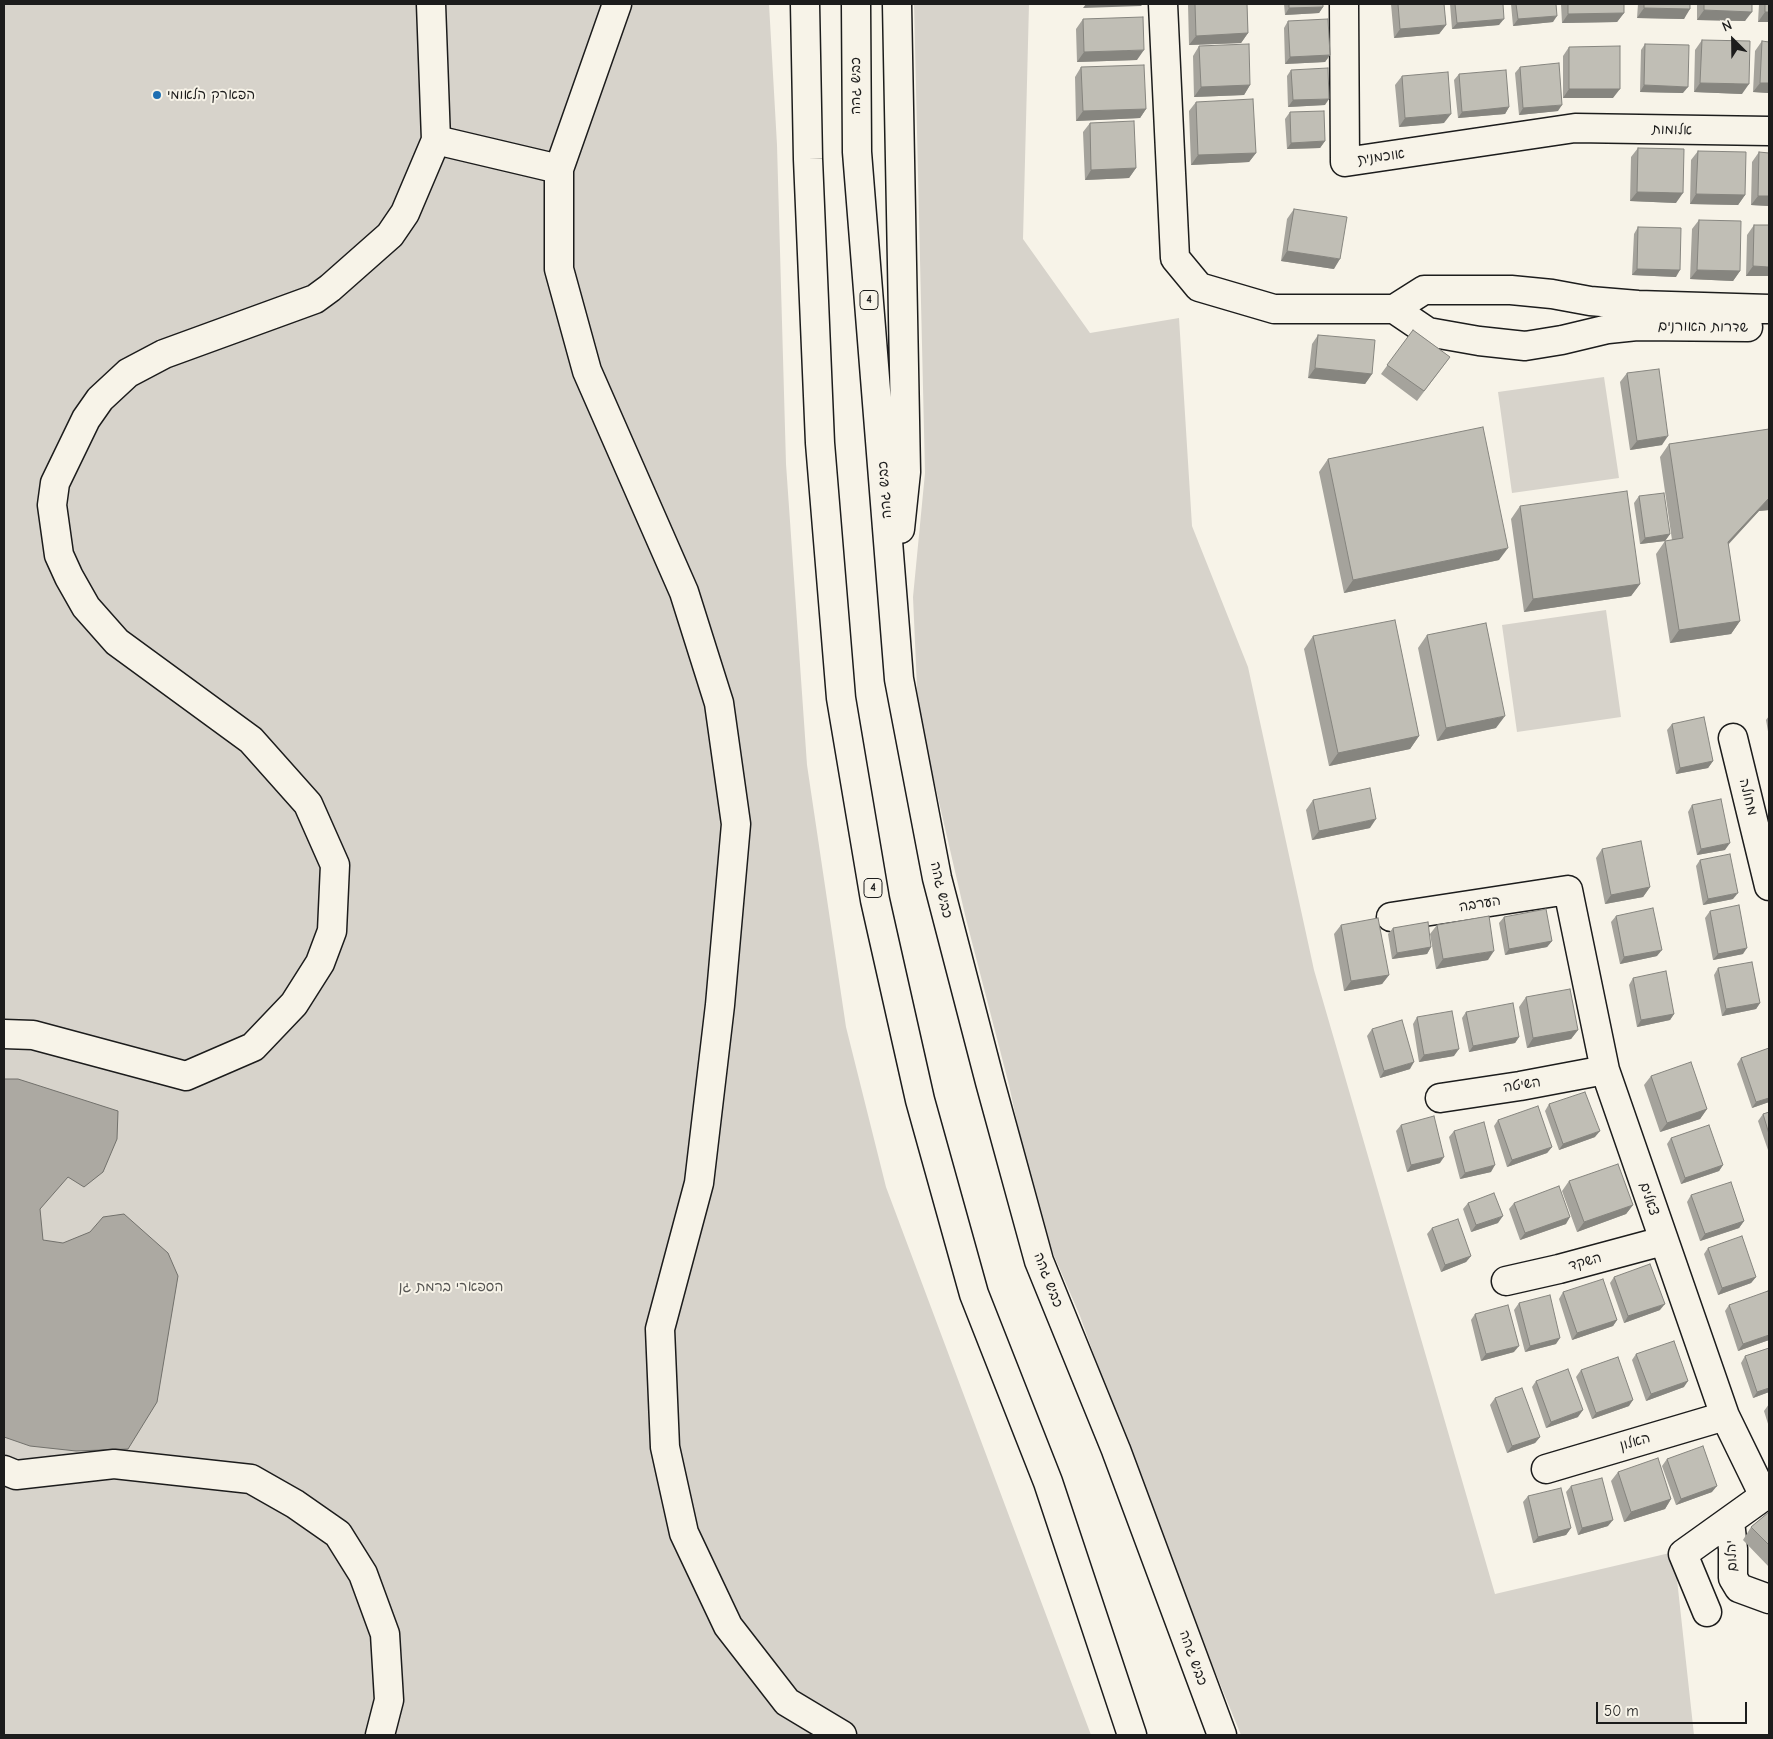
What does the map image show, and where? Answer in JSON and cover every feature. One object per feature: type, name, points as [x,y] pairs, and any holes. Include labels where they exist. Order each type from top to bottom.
[{"type":"main road","points":[[4,1034],[33,1035],[186,1076],[253,1047],[294,1004],[320,963],[332,931],[335,865],[308,804],[251,740],[117,642],[86,607],[59,555],[52,505],[55,484],[86,419],[100,399],[128,373],[164,354],[315,299],[390,235],[405,213],[436,140],[431,4]]},
{"type":"main road","points":[[617,4],[559,170],[560,269],[587,371],[684,592],[719,703],[736,824],[720,1005],[699,1183],[660,1329],[665,1447],[684,1533],[728,1626],[787,1702],[842,1735]]},
{"type":"main road","name":"4","points":[[805,4],[808,160],[820,443],[841,698],[875,900],[920,1100],[974,1294],[1048,1482],[1132,1735]]},
{"type":"main road","name":"כביש גהה","points":[[856,4],[857,152],[899,679],[937,878],[1039,1261],[1116,1450],[1222,1735]]},
{"type":"main road","points":[[893,595],[906,472],[896,4]]},
{"type":"main road","points":[[1163,4],[1175,258],[1199,287],[1274,308],[1394,309],[1424,290],[1511,290],[1552,294],[1590,301],[1637,315]]},
{"type":"main road","name":"אוכמנית","points":[[1344,4],[1345,162],[1575,128]]},
{"type":"main road","name":"אלומות","points":[[1575,128],[1769,131]]},
{"type":"main road","points":[[436,140],[559,170]]},
{"type":"main road","points":[[1394,309],[1428,332],[1479,341],[1525,346],[1562,340],[1608,329],[1637,315]]},
{"type":"main road","name":"שדרות האורנים","points":[[1637,315],[1769,310]]},
{"type":"main road","name":"שדרות האורנים","points":[[1637,315],[1769,327]]},
{"type":"main road","name":"מחולה","points":[[1733,738],[1769,886]]},
{"type":"main road","name":"הערבה","points":[[1392,917],[1568,890]]},
{"type":"main road","name":"צאלים","points":[[1568,890],[1605,1070],[1725,1416],[1767,1495]]},
{"type":"main road","name":"השיטה","points":[[1440,1098],[1520,1086],[1605,1070]]},
{"type":"main road","name":"השקד","points":[[1506,1280],[1559,1269],[1663,1241]]},
{"type":"main road","name":"האלון","points":[[1546,1468],[1725,1416]]},
{"type":"main road","points":[[4,1470],[16,1475],[114,1464],[251,1478],[296,1504],[338,1534],[363,1574],[385,1634],[389,1700],[380,1735]]},
{"type":"main road","points":[[1707,1612],[1683,1554],[1767,1495]]},
{"type":"main road","name":"יהלום","points":[[1730,1521],[1733,1578],[1739,1588],[1769,1599]]},
{"type":"green space","name":"הספארי ברמת גן","points":[[4,4],[769,4],[777,145],[786,464],[807,765],[846,1027],[886,1187],[1091,1735],[4,1735]]},
{"type":"green space","points":[[914,4],[1029,4],[1023,239],[1090,333],[1179,318],[1192,526],[1248,667],[1314,970],[1495,1594],[1674,1552],[1694,1735],[1241,1735],[1153,1520],[1080,1316],[1037,1216],[1009,1085],[966,919],[918,711],[913,597],[925,473]]},
{"type":"green space","points":[[1604,377],[1619,478],[1512,493],[1498,392]]},
{"type":"green space","points":[[1606,610],[1621,717],[1517,732],[1502,625]]},
{"type":"shaded area","points":[[4,1079],[18,1079],[118,1111],[117,1139],[103,1172],[84,1187],[68,1177],[40,1209],[43,1240],[63,1243],[90,1232],[103,1217],[124,1214],[168,1253],[178,1276],[157,1402],[128,1449],[76,1451],[30,1446],[4,1437]]},
{"type":"building","points":[[1195,4],[1247,4],[1248,33],[1196,36]]},
{"type":"building","points":[[1289,4],[1323,4],[1323,7],[1289,8]]},
{"type":"building","points":[[1398,4],[1444,4],[1446,25],[1400,29]]},
{"type":"building","points":[[1455,4],[1503,4],[1504,19],[1457,23]]},
{"type":"building","points":[[1516,4],[1556,4],[1557,16],[1518,19]]},
{"type":"building","points":[[1568,4],[1624,4],[1624,13],[1568,14]]},
{"type":"building","points":[[1644,4],[1690,4],[1690,9],[1644,8]]},
{"type":"building","points":[[1704,4],[1752,4],[1752,12],[1704,10]]},
{"type":"building","points":[[1765,4],[1769,4],[1769,12],[1765,12]]},
{"type":"building","points":[[1143,17],[1144,50],[1084,52],[1083,19]]},
{"type":"building","points":[[1328,19],[1330,55],[1290,57],[1288,21]]},
{"type":"building","points":[[1702,40],[1750,41],[1749,84],[1700,83]]},
{"type":"building","points":[[1762,41],[1769,42],[1769,83],[1760,83]]},
{"type":"building","points":[[1249,44],[1250,85],[1201,87],[1199,46]]},
{"type":"building","points":[[1645,44],[1689,45],[1688,87],[1644,85]]},
{"type":"building","points":[[1620,46],[1620,89],[1569,89],[1569,47]]},
{"type":"building","points":[[1559,63],[1562,105],[1523,108],[1520,67]]},
{"type":"building","points":[[1144,65],[1146,109],[1083,111],[1081,67]]},
{"type":"building","points":[[1328,68],[1329,99],[1293,100],[1291,70]]},
{"type":"building","points":[[1506,70],[1509,107],[1462,112],[1459,74]]},
{"type":"building","points":[[1448,72],[1451,114],[1405,118],[1402,76]]},
{"type":"building","points":[[1253,99],[1256,153],[1198,155],[1196,102]]},
{"type":"building","points":[[1324,111],[1325,141],[1291,143],[1290,112]]},
{"type":"building","points":[[1134,121],[1136,168],[1091,170],[1090,123]]},
{"type":"building","points":[[1638,148],[1684,149],[1683,193],[1637,192]]},
{"type":"building","points":[[1698,151],[1746,152],[1745,195],[1696,194]]},
{"type":"building","points":[[1759,152],[1769,153],[1769,196],[1758,196]]},
{"type":"building","points":[[1294,209],[1347,217],[1340,259],[1287,251]]},
{"type":"building","points":[[1699,220],[1741,221],[1740,271],[1697,270]]},
{"type":"building","points":[[1754,225],[1769,225],[1769,267],[1753,266]]},
{"type":"building","points":[[1638,227],[1681,228],[1680,270],[1637,269]]},
{"type":"building","points":[[1413,330],[1450,357],[1424,391],[1387,365]]},
{"type":"building","points":[[1318,335],[1375,340],[1372,374],[1315,368]]},
{"type":"building","points":[[1659,369],[1668,436],[1637,441],[1627,373]]},
{"type":"building","points":[[1483,427],[1508,548],[1353,580],[1328,459]]},
{"type":"building","points":[[1769,429],[1769,498],[1728,542],[1740,621],[1679,630],[1665,541],[1683,538],[1669,444]]},
{"type":"building","points":[[1627,491],[1640,584],[1533,599],[1520,506]]},
{"type":"building","points":[[1664,493],[1670,534],[1645,538],[1639,496]]},
{"type":"building","points":[[1395,620],[1419,736],[1338,753],[1313,636]]},
{"type":"building","points":[[1486,623],[1505,716],[1446,728],[1427,635]]},
{"type":"building","points":[[1704,717],[1713,761],[1680,768],[1672,724]]},
{"type":"building","points":[[1370,788],[1376,819],[1319,831],[1313,800]]},
{"type":"building","points":[[1721,799],[1730,843],[1701,849],[1692,805]]},
{"type":"building","points":[[1641,841],[1650,887],[1611,895],[1602,849]]},
{"type":"building","points":[[1730,854],[1738,893],[1708,899],[1700,860]]},
{"type":"building","points":[[1739,905],[1747,948],[1718,954],[1710,911]]},
{"type":"building","points":[[1653,908],[1662,950],[1624,957],[1616,916]]},
{"type":"building","points":[[1546,909],[1552,941],[1509,949],[1504,917]]},
{"type":"building","points":[[1489,916],[1494,951],[1443,959],[1437,925]]},
{"type":"building","points":[[1378,918],[1389,975],[1351,981],[1341,925]]},
{"type":"building","points":[[1428,922],[1431,947],[1397,953],[1393,928]]},
{"type":"building","points":[[1752,962],[1760,1003],[1726,1009],[1718,968]]},
{"type":"building","points":[[1666,971],[1674,1014],[1641,1020],[1633,978]]},
{"type":"building","points":[[1570,989],[1578,1030],[1533,1038],[1526,997]]},
{"type":"building","points":[[1513,1003],[1519,1037],[1473,1046],[1466,1012]]},
{"type":"building","points":[[1452,1011],[1459,1049],[1424,1055],[1417,1017]]},
{"type":"building","points":[[1402,1020],[1414,1062],[1384,1071],[1372,1029]]},
{"type":"building","points":[[1769,1048],[1769,1098],[1756,1102],[1741,1058]]},
{"type":"building","points":[[1691,1062],[1707,1109],[1667,1123],[1651,1076]]},
{"type":"building","points":[[1585,1092],[1600,1131],[1563,1144],[1549,1104]]},
{"type":"building","points":[[1538,1106],[1552,1147],[1512,1160],[1498,1120]]},
{"type":"building","points":[[1769,1112],[1769,1134],[1763,1114]]},
{"type":"building","points":[[1434,1116],[1444,1157],[1411,1165],[1401,1125]]},
{"type":"building","points":[[1484,1122],[1495,1165],[1465,1173],[1454,1131]]},
{"type":"building","points":[[1709,1125],[1723,1165],[1685,1178],[1671,1138]]},
{"type":"building","points":[[1618,1164],[1633,1205],[1584,1222],[1569,1181]]},
{"type":"building","points":[[1731,1182],[1744,1221],[1705,1234],[1691,1195]]},
{"type":"building","points":[[1559,1186],[1570,1217],[1525,1233],[1514,1203]]},
{"type":"building","points":[[1494,1193],[1503,1216],[1476,1225],[1468,1203]]},
{"type":"building","points":[[1458,1219],[1471,1256],[1445,1265],[1432,1228]]},
{"type":"building","points":[[1742,1236],[1756,1277],[1722,1288],[1708,1248]]},
{"type":"building","points":[[1650,1264],[1665,1304],[1628,1316],[1614,1277]]},
{"type":"building","points":[[1603,1279],[1617,1320],[1577,1333],[1563,1292]]},
{"type":"building","points":[[1768,1291],[1769,1335],[1743,1344],[1729,1305]]},
{"type":"building","points":[[1550,1295],[1560,1338],[1530,1346],[1519,1303]]},
{"type":"building","points":[[1508,1305],[1519,1346],[1486,1354],[1475,1314]]},
{"type":"building","points":[[1674,1341],[1688,1381],[1651,1394],[1636,1354]]},
{"type":"building","points":[[1769,1348],[1769,1388],[1757,1392],[1745,1356]]},
{"type":"building","points":[[1618,1357],[1633,1400],[1596,1413],[1581,1370]]},
{"type":"building","points":[[1568,1369],[1583,1410],[1551,1422],[1536,1381]]},
{"type":"building","points":[[1522,1388],[1540,1437],[1512,1446],[1495,1398]]},
{"type":"building","points":[[1703,1446],[1717,1486],[1681,1499],[1667,1459]]},
{"type":"building","points":[[1658,1458],[1671,1499],[1631,1512],[1618,1472]]},
{"type":"building","points":[[1602,1478],[1613,1520],[1582,1528],[1571,1486]]},
{"type":"building","points":[[1561,1488],[1571,1528],[1538,1537],[1528,1496]]},
{"type":"building","points":[[1769,1512],[1769,1545],[1751,1527]]},
{"type":"place","name":"הפארק הלאומי","points":[[157,95]]}]
